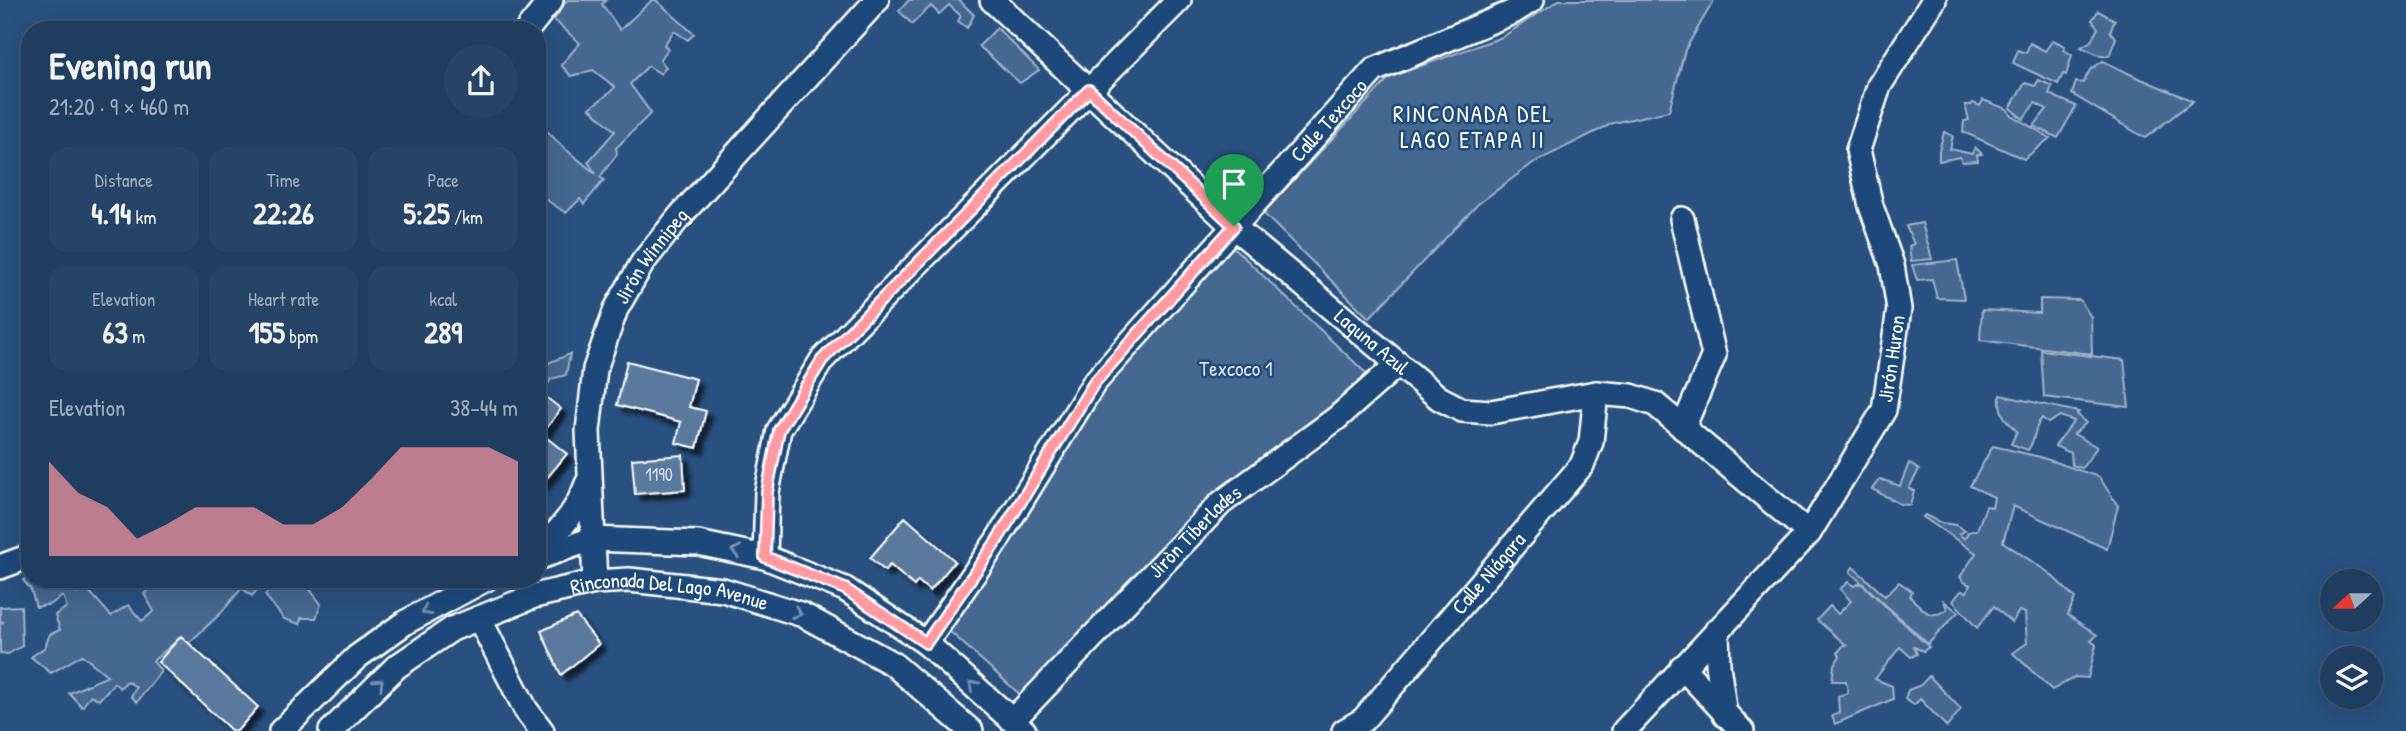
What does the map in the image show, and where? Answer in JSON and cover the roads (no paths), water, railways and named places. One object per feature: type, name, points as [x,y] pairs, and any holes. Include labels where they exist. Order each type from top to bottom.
[{"type":"street","points":[[534,21],[551,0]]},
{"type":"street","name":"Jirón Winnipeg","points":[[594,582],[588,431],[594,369],[616,309],[643,262],[680,216],[877,0]]},
{"type":"street","name":"Laguna Azul","points":[[992,0],[1234,226],[1439,398],[1462,410],[1491,412],[1596,393],[1631,396],[1654,404],[1809,533]]},
{"type":"street","points":[[765,557],[767,492],[779,430],[822,360],[1179,0]]},
{"type":"street","name":"Calle Texcoco","points":[[926,643],[996,542],[1094,383],[1374,70],[1513,12],[1532,0]]},
{"type":"street","name":"Jirón Huron","points":[[1624,731],[1809,533],[1884,410],[1899,309],[1892,265],[1871,206],[1858,150],[1879,86],[1934,0]]},
{"type":"street","points":[[1682,219],[1714,355],[1683,428]]},
{"type":"street","name":"Jiròn Tiberlades","points":[[1018,726],[1221,503],[1337,418],[1398,364]]},
{"type":"street","name":"Calle Niágara","points":[[1344,731],[1363,720],[1582,465],[1591,442],[1596,393]]},
{"type":"street","points":[[546,542],[562,528],[582,498],[590,477]]},
{"type":"street","name":"Rinconada Del Lago Avenue","points":[[546,555],[592,539],[687,542],[765,557],[845,589],[926,643],[1018,726]]},
{"type":"street","points":[[0,567],[21,559]]},
{"type":"street","name":"Rinconada Del Lago Avenue","points":[[331,731],[396,667],[452,629],[534,596],[594,582],[629,580],[723,590],[803,615],[893,664],[971,731]]},
{"type":"street","points":[[281,731],[357,656],[407,622],[469,588]]},
{"type":"street","points":[[479,618],[526,710],[542,731]]},
{"type":"street","points":[[1717,630],[1718,666],[1733,723]]},
{"type":"street","points":[[1682,667],[1733,723]]},
{"type":"district","name":"RINCONADA DEL LAGO ETAPA II","points":[[1473,127]]},
{"type":"park label","name":"Texcoco 1","points":[[1236,369]]}]
